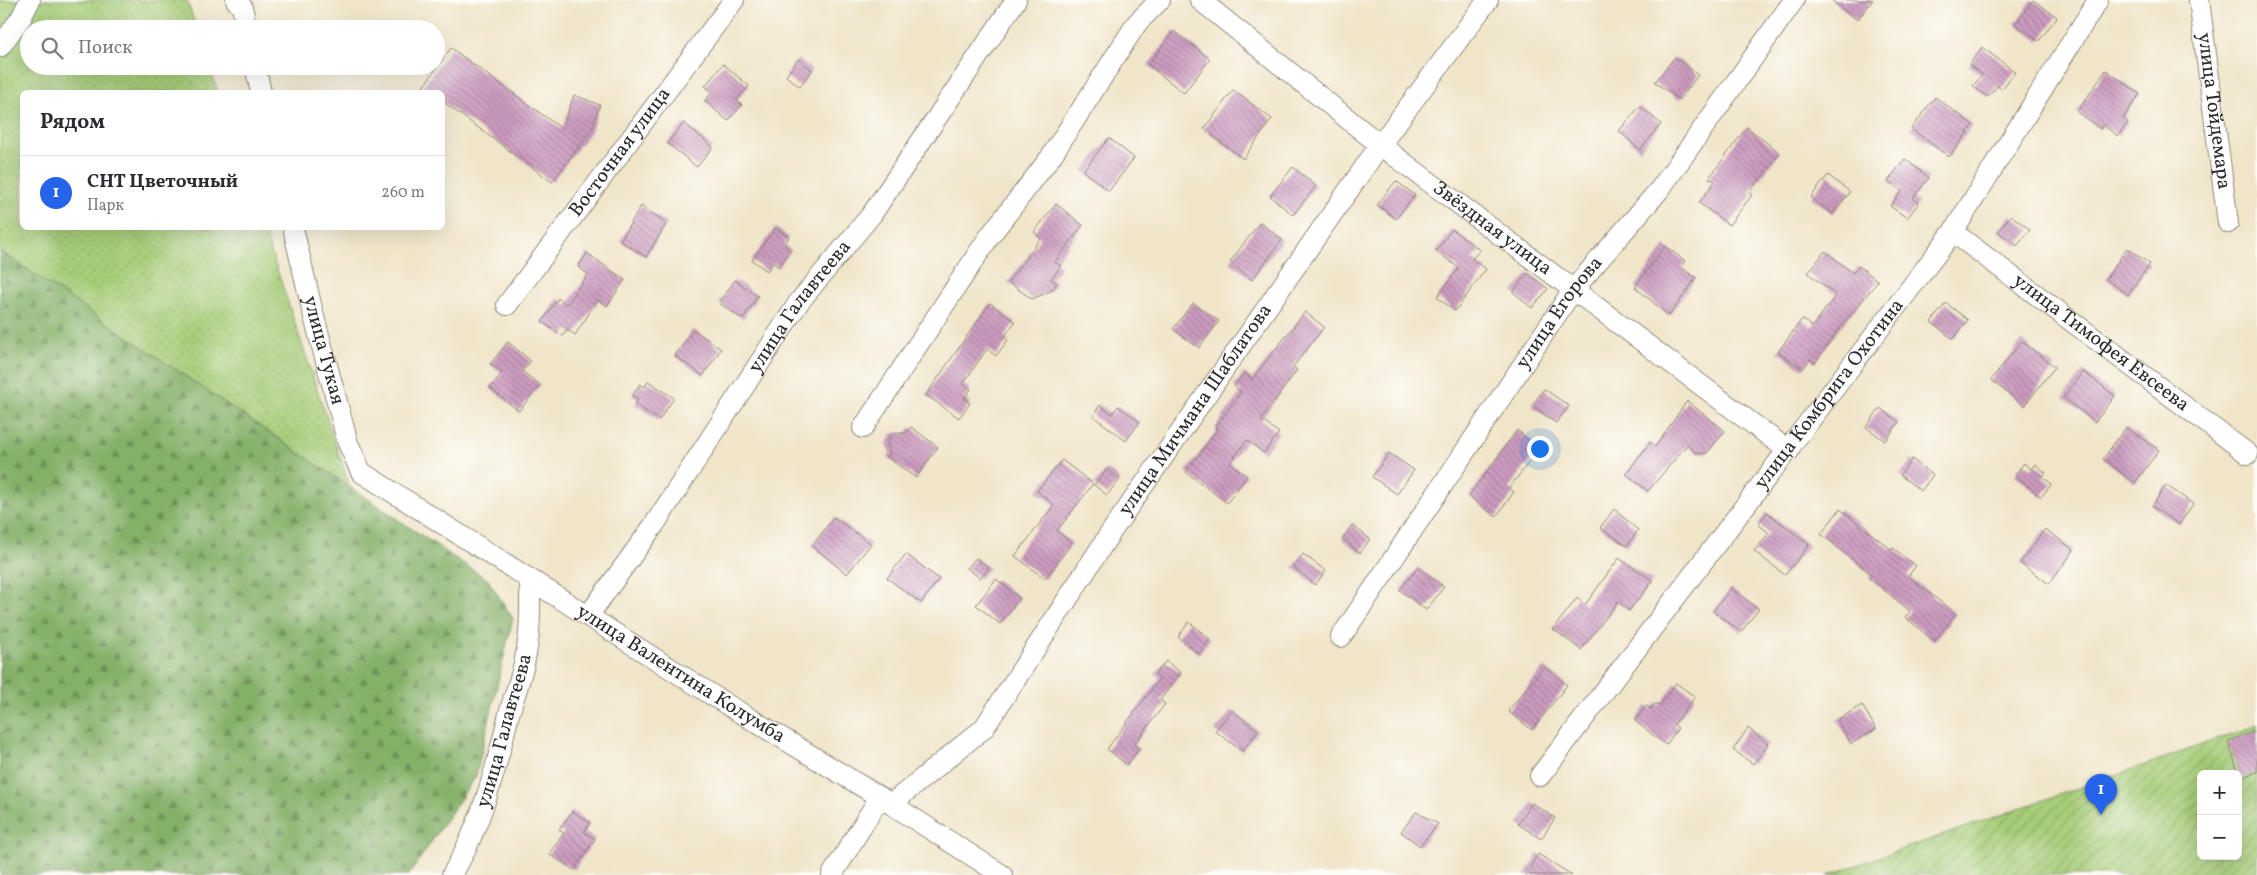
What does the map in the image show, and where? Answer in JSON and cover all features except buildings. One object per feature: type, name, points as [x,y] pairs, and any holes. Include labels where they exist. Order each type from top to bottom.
[{"type":"street","points":[[0,47],[21,18],[30,0]]},
{"type":"street","points":[[236,0],[242,7],[245,20]]},
{"type":"street","name":"Восточная улица","points":[[507,305],[734,0]]},
{"type":"street","name":"улица Галавтеева","points":[[588,616],[654,525],[799,302],[872,214],[1016,0]]},
{"type":"street","points":[[863,428],[989,237],[1050,158],[1137,23],[1160,0]]},
{"type":"street","name":"Звёздная улица","points":[[1200,0],[1380,145],[1788,451]]},
{"type":"street","name":"улица Мичмана Шаблатова","points":[[832,875],[886,800],[984,728],[1109,535],[1380,145],[1488,0]]},
{"type":"street","name":"улица Егорова","points":[[1340,637],[1573,290],[1660,189],[1794,0]]},
{"type":"street","name":"улица Комбрига Охотина","points":[[1540,776],[1953,232],[2098,0]]},
{"type":"street","name":"улица Тойдемара","points":[[2199,0],[2228,223]]},
{"type":"street","points":[[257,75],[261,90]]},
{"type":"street","name":"улица Тукая","points":[[293,230],[313,313],[346,434],[361,472]]},
{"type":"street","name":"улица Тимофея Евсеева","points":[[1953,232],[2248,454]]},
{"type":"street","name":"улица Валентина Колумба","points":[[361,472],[731,707],[886,800],[1002,875]]},
{"type":"street","name":"улица Галавтеева","points":[[452,875],[472,835],[499,760],[508,716],[525,659],[530,618],[530,579]]},
{"type":"green space","points":[[0,0],[187,0],[194,20],[20,20],[20,75],[212,75],[217,90],[20,90],[20,230],[264,230],[350,487],[0,251]]},
{"type":"green space","points":[[0,251],[488,580],[513,618],[476,776],[409,875],[0,875]]},
{"type":"green space","points":[[2257,724],[2257,875],[1828,875],[2242,731]]},
{"type":"place","name":"СНТ Цветочный","points":[[2101,815]]}]
